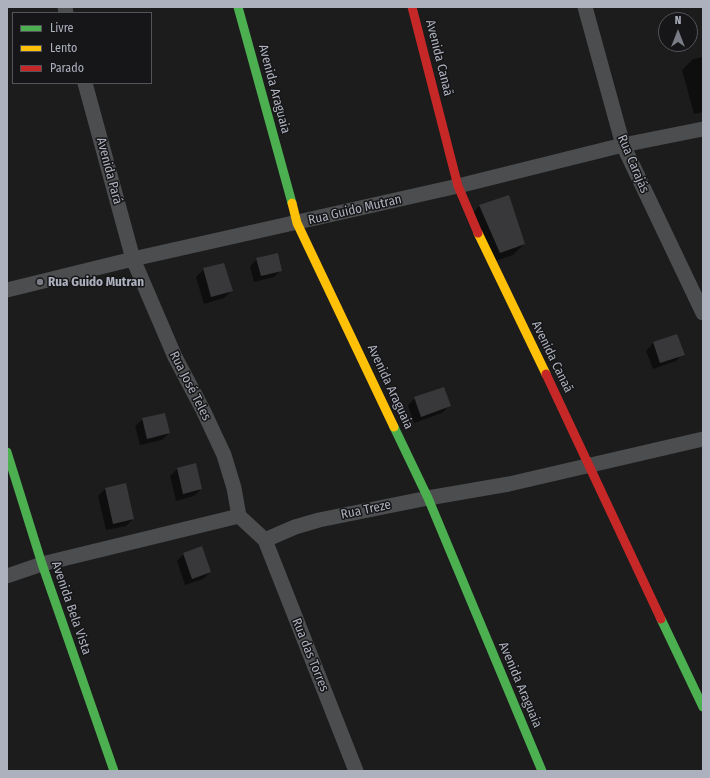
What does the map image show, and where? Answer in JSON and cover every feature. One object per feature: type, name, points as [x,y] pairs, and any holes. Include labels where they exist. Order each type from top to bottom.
[{"type":"street","name":"Avenida Araguaia","points":[[238,7],[297,223],[428,498],[542,771]]},
{"type":"street","name":"Avenida Canaã","points":[[412,7],[458,186],[483,246],[590,466],[703,707]]},
{"type":"street","name":"Rua Carajás","points":[[584,7],[623,145],[703,313]]},
{"type":"street","name":"Avenida Pará","points":[[85,84],[133,259]]},
{"type":"street","name":"Rua Guido Mutran","points":[[7,290],[133,259],[458,186],[623,145],[703,129]]},
{"type":"street","name":"Rua José Teles","points":[[133,259],[175,357],[203,410],[224,455],[234,488],[239,516]]},
{"type":"street","name":"Rua Treze","points":[[265,540],[295,527],[318,520],[428,498],[509,484],[703,439]]},
{"type":"street","name":"Avenida Bela Vista","points":[[7,452],[42,564],[114,771]]},
{"type":"street","points":[[7,576],[42,564],[239,516],[265,540]]},
{"type":"street","name":"Rua das Torres","points":[[265,540],[356,771]]},
{"type":"building","points":[[509,195],[525,244],[500,253],[479,205]]},
{"type":"building","points":[[278,253],[282,271],[261,276],[256,258]]},
{"type":"building","points":[[224,263],[233,291],[211,297],[203,268]]},
{"type":"building","points":[[677,334],[685,355],[660,363],[653,342]]},
{"type":"building","points":[[444,387],[451,406],[421,417],[414,397]]},
{"type":"building","points":[[165,413],[170,433],[147,439],[142,418]]},
{"type":"building","points":[[196,463],[202,489],[183,494],[177,468]]},
{"type":"building","points":[[126,483],[134,519],[113,524],[105,488]]},
{"type":"building","points":[[202,546],[211,572],[192,579],[183,553]]},
{"type":"traffic: fast","points":[[238,7],[292,203]]},
{"type":"traffic: fast","points":[[394,427],[428,498],[542,771]]},
{"type":"traffic: fast","points":[[7,452],[42,564],[114,771]]},
{"type":"traffic: fast","points":[[661,619],[703,707]]},
{"type":"traffic: slow","points":[[292,203],[297,223],[394,427]]},
{"type":"traffic: slow","points":[[478,233],[546,374]]},
{"type":"traffic: jam","points":[[412,7],[458,186],[478,233]]},
{"type":"traffic: jam","points":[[546,374],[661,619]]},
{"type":"place","name":"Rua Guido Mutran","points":[[40,282]]}]
